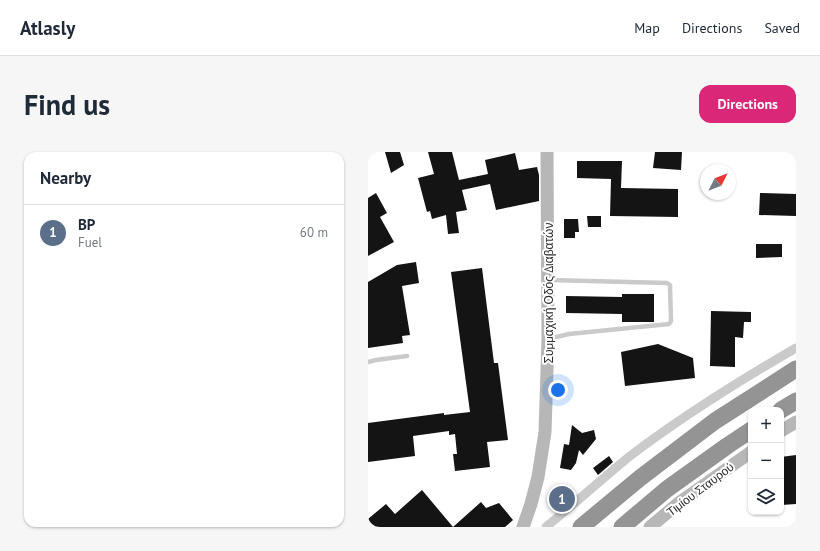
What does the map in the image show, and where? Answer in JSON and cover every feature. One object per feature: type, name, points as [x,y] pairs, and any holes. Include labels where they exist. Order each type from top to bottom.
[{"type":"highway","points":[[581,527],[640,478],[715,421],[796,369]]},
{"type":"highway","points":[[784,408],[796,401]]},
{"type":"highway","points":[[622,527],[667,489],[748,432]]},
{"type":"street","name":"Συμμαχική Οδός Διαβατών","points":[[523,527],[538,477],[547,408],[547,152]]},
{"type":"street","points":[[546,527],[630,457],[673,426],[729,387],[796,348]]},
{"type":"street","points":[[784,429],[796,422]]},
{"type":"street","name":"Τιμίου Σταυρού","points":[[650,527],[680,502],[748,454]]},
{"type":"lane","points":[[548,280],[667,283],[670,285],[671,321],[669,324],[569,334],[548,339]]},
{"type":"lane","points":[[368,362],[407,356]]},
{"type":"building","points":[[385,152],[400,152],[404,165],[391,173]]},
{"type":"building","points":[[428,152],[452,152],[459,180],[488,174],[485,160],[515,153],[519,170],[537,167],[539,175],[539,201],[496,210],[490,184],[462,190],[467,210],[456,212],[459,233],[448,234],[446,215],[432,219],[430,211],[427,212],[418,178],[434,174]]},
{"type":"building","points":[[655,152],[682,152],[681,170],[653,168]]},
{"type":"building","points":[[577,161],[622,161],[621,188],[678,189],[678,217],[610,216],[611,179],[577,178]]},
{"type":"building","points":[[376,193],[387,213],[380,217],[394,242],[368,256],[368,198]]},
{"type":"building","points":[[760,193],[796,194],[796,216],[759,215]]},
{"type":"building","points":[[587,216],[601,216],[601,227],[588,227]]},
{"type":"building","points":[[564,219],[578,219],[579,232],[575,232],[575,238],[564,238]]},
{"type":"building","points":[[756,244],[782,244],[782,257],[756,258]]},
{"type":"building","points":[[416,262],[419,283],[402,286],[410,335],[402,336],[403,343],[368,348],[368,282],[397,265]]},
{"type":"building","points":[[482,268],[494,363],[498,363],[508,440],[487,442],[490,467],[455,471],[453,454],[457,454],[455,434],[449,435],[449,431],[413,436],[415,456],[368,462],[368,423],[444,413],[444,415],[470,412],[451,272]]},
{"type":"building","points":[[622,294],[654,294],[654,322],[622,322],[622,314],[566,313],[566,296],[622,297]]},
{"type":"building","points":[[711,311],[751,312],[751,322],[744,322],[743,338],[735,337],[735,367],[710,366]]},
{"type":"building","points":[[658,344],[693,358],[695,378],[625,386],[621,352]]},
{"type":"building","points":[[572,425],[582,433],[594,430],[596,439],[583,455],[579,450],[576,463],[571,470],[560,468],[564,444],[569,445]]},
{"type":"building","points":[[796,455],[796,504],[784,505],[784,457]]},
{"type":"building","points":[[609,456],[613,462],[598,475],[593,468]]},
{"type":"building","points":[[422,490],[453,527],[368,527],[368,519],[386,504],[395,514]]},
{"type":"building","points":[[481,502],[486,508],[499,503],[513,520],[505,527],[453,527]]},
{"type":"place","name":"BP","points":[[562,499]]}]
